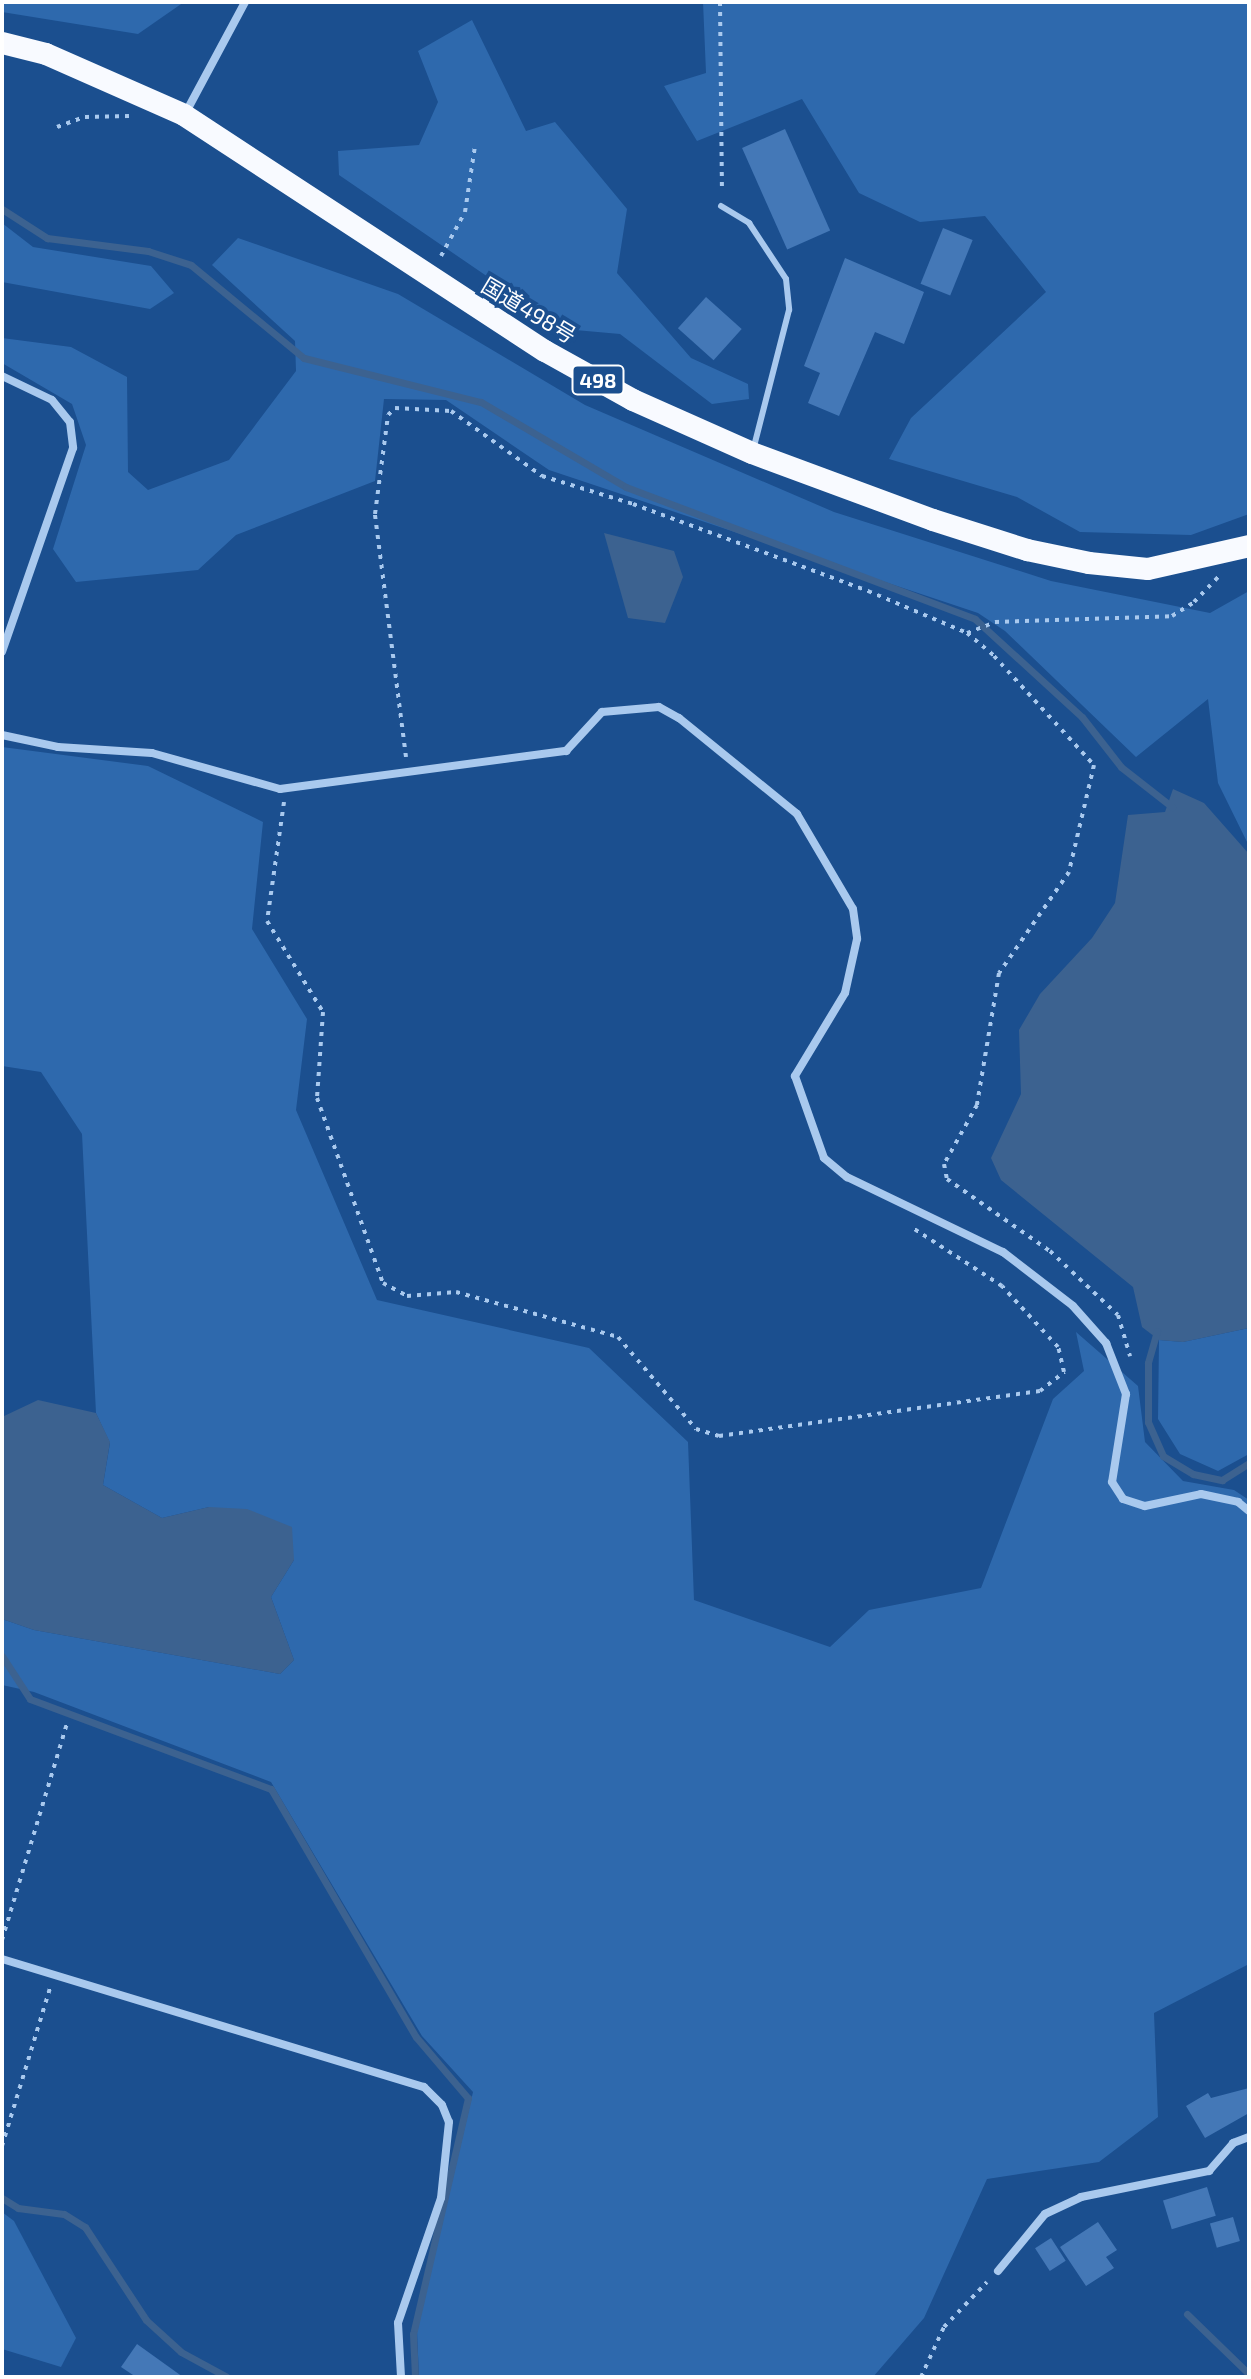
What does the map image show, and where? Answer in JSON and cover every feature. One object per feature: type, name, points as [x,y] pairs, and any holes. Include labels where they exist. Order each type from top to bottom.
[{"type":"highway","name":"国道498号","points":[[2,43],[46,54],[184,115],[283,175],[421,274],[633,400],[752,453],[933,520],[1027,550],[1089,563],[1148,569],[1246,547]]},
{"type":"street","points":[[184,115],[245,2]]},
{"type":"street","points":[[2,376],[52,400],[70,422],[73,448],[2,652]]},
{"type":"street","points":[[2,735],[58,747],[152,753],[280,789],[566,751],[602,712],[659,707],[797,814],[853,909],[857,939],[845,993],[795,1076],[824,1158],[847,1177],[1015,1261],[1073,1306],[1106,1343],[1126,1394],[1112,1482],[1123,1499],[1145,1506],[1201,1494],[1238,1502],[1249,1511]]},
{"type":"street","points":[[2,1959],[424,2087],[442,2105],[449,2122],[441,2198],[398,2323],[401,2377]]},
{"type":"street","points":[[998,2271],[1045,2214],[1081,2197],[1209,2171],[1233,2143],[1249,2137]]},
{"type":"lane","points":[[721,206],[749,223],[786,279],[789,310],[752,453]]},
{"type":"path","points":[[720,2],[721,206]]},
{"type":"path","points":[[57,127],[85,117],[142,116]]},
{"type":"path","points":[[421,274],[445,252],[465,212],[475,146]]},
{"type":"path","points":[[408,772],[375,514],[388,415],[395,408],[451,411],[542,476],[677,520],[967,633],[994,656],[1094,765],[1069,872],[999,973],[977,1105],[944,1164],[947,1179],[1050,1251],[1118,1315],[1134,1369],[1126,1394]]},
{"type":"path","points":[[967,633],[995,622],[1172,616],[1194,602],[1246,547]]},
{"type":"path","points":[[280,789],[285,804],[267,921],[323,1012],[317,1098],[383,1283],[407,1296],[456,1292],[618,1337],[696,1429],[719,1436],[1040,1391],[1064,1372],[1058,1347],[1002,1286],[910,1226]]},
{"type":"path","points":[[2,1940],[67,1724]]},
{"type":"path","points":[[2,2146],[54,1975]]},
{"type":"path","points":[[921,2377],[944,2327],[998,2271]]},
{"type":"shaded area","points":[[2,2],[184,2],[138,34],[2,12]]},
{"type":"shaded area","points":[[703,2],[1249,2],[1249,514],[1191,535],[1080,532],[1017,497],[889,459],[911,418],[1046,292],[985,216],[920,222],[859,193],[802,99],[697,141],[664,86],[706,73]]},
{"type":"shaded area","points":[[472,20],[526,131],[555,122],[627,209],[617,273],[691,358],[748,384],[749,399],[712,404],[620,334],[564,329],[339,175],[338,151],[419,145],[438,102],[418,51]]},
{"type":"shaded area","points":[[2,223],[33,247],[151,266],[174,293],[150,309],[2,282]]},
{"type":"shaded area","points":[[238,238],[398,294],[585,405],[834,512],[1051,581],[1210,613],[1249,591],[1249,846],[1218,783],[1208,699],[1136,757],[1005,631],[978,613],[549,470],[446,400],[384,399],[375,481],[236,535],[198,570],[76,582],[53,549],[86,445],[72,404],[2,363],[2,338],[71,347],[127,377],[128,472],[148,490],[229,460],[296,371],[295,341],[212,265]]},
{"type":"shaded area","points":[[604,533],[674,551],[683,577],[665,623],[628,618]]},
{"type":"shaded area","points":[[2,747],[148,766],[263,822],[252,929],[307,1019],[296,1110],[377,1300],[589,1348],[688,1442],[694,1600],[830,1647],[869,1610],[981,1588],[1053,1399],[1084,1371],[1076,1332],[1138,1386],[1145,1442],[1183,1481],[1234,1490],[1249,1500],[1249,1964],[1154,2013],[1158,2117],[1099,2162],[987,2179],[924,2318],[873,2377],[419,2377],[417,2332],[473,2092],[422,2036],[271,1782],[34,1692],[2,1685],[2,1619],[34,1630],[280,1674],[294,1660],[271,1597],[294,1560],[209,1507],[162,1518],[103,1485],[110,1443],[96,1413],[82,1134],[41,1072],[2,1066]]},
{"type":"shaded area","points":[[1173,789],[1204,803],[1249,854],[1249,1328],[1183,1342],[1159,1340],[1142,1327],[1133,1287],[1001,1180],[991,1158],[1021,1094],[1019,1030],[1040,994],[1092,938],[1115,903],[1128,815],[1165,812]]},
{"type":"shaded area","points":[[1249,1328],[1249,1454],[1218,1471],[1180,1454],[1158,1419],[1159,1340],[1183,1342]]},
{"type":"shaded area","points":[[38,1400],[96,1413],[110,1442],[103,1485],[162,1518],[209,1507],[247,1509],[292,1527],[294,1560],[271,1597],[294,1660],[280,1674],[34,1630],[2,1619],[2,1417]]},
{"type":"shaded area","points":[[2,2212],[14,2221],[76,2338],[61,2367],[2,2349]]},
{"type":"building","points":[[785,129],[830,230],[787,250],[742,148]]},
{"type":"building","points":[[943,228],[973,240],[950,296],[921,284]]},
{"type":"building","points":[[845,258],[924,292],[904,344],[875,332],[839,416],[808,403],[820,373],[804,366]]},
{"type":"building","points":[[706,297],[742,329],[714,360],[678,328]]},
{"type":"building","points":[[1249,2088],[1249,2113],[1205,2138],[1186,2106],[1208,2093],[1211,2098]]},
{"type":"building","points":[[1207,2187],[1216,2216],[1172,2229],[1163,2200]]},
{"type":"building","points":[[1233,2217],[1240,2241],[1217,2248],[1210,2224]]},
{"type":"building","points":[[1098,2222],[1117,2250],[1106,2257],[1114,2268],[1086,2286],[1060,2247]]},
{"type":"building","points":[[1051,2238],[1066,2261],[1050,2271],[1035,2248]]},
{"type":"building","points":[[137,2344],[183,2377],[136,2377],[121,2367]]},
{"type":"waterway","points":[[2,209],[47,238],[148,251],[191,265],[304,358],[481,402],[626,487],[975,619],[1082,717],[1121,767],[1172,807]]},
{"type":"waterway","points":[[1157,1331],[1148,1363],[1148,1422],[1163,1456],[1193,1474],[1222,1480],[1249,1463]]},
{"type":"waterway","points":[[2,1656],[30,1699],[271,1789],[416,2037],[468,2098],[413,2334],[415,2377]]},
{"type":"waterway","points":[[2,2198],[18,2208],[64,2214],[85,2227],[146,2320],[181,2352],[227,2377]]},
{"type":"waterway","points":[[1187,2314],[1249,2374]]}]
